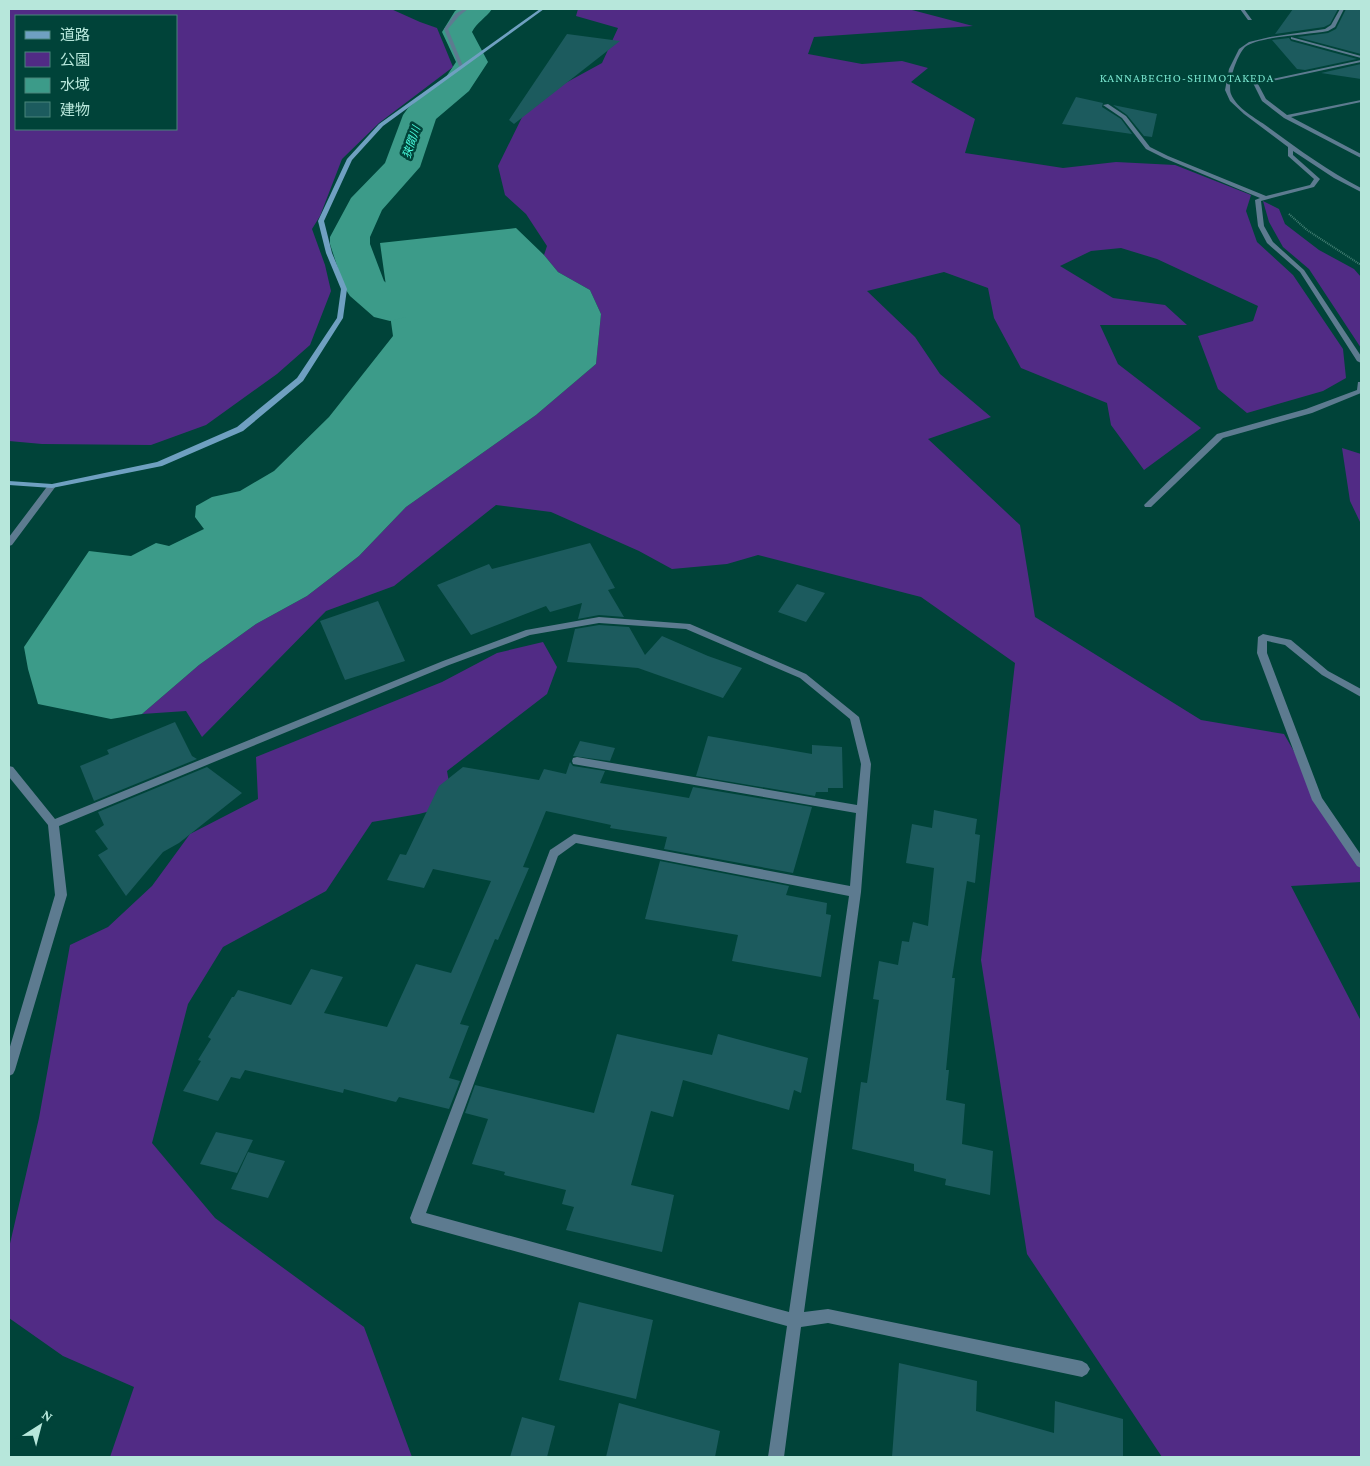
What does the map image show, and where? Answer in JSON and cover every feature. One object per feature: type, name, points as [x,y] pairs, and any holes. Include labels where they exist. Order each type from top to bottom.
[{"type":"street","points":[[461,66],[446,29],[457,15],[466,9]]},
{"type":"street","points":[[9,483],[52,486],[159,464],[240,429],[300,379],[340,318],[344,289],[329,253],[321,221],[350,159],[381,125],[542,9]]},
{"type":"street","points":[[1242,9],[1250,19]]},
{"type":"street","points":[[1342,9],[1333,26],[1326,30],[1256,41],[1243,47],[1228,79],[1227,91],[1230,98],[1242,110],[1291,147],[1334,176],[1361,190]]},
{"type":"street","points":[[1290,37],[1361,59]]},
{"type":"street","points":[[1355,56],[1361,52]]},
{"type":"street","points":[[1361,59],[1255,83],[1264,100],[1286,117],[1361,156]]},
{"type":"street","points":[[1286,117],[1361,101]]},
{"type":"street","points":[[1106,105],[1124,117],[1148,148],[1266,198]]},
{"type":"street","points":[[1349,149],[1361,146]]},
{"type":"street","points":[[1291,147],[1290,155],[1317,179],[1312,186],[1258,200],[1261,226],[1270,243],[1302,271],[1361,361]]},
{"type":"street","points":[[1148,505],[1220,436],[1309,411],[1360,391],[1361,384]]},
{"type":"street","points":[[9,543],[52,486]]},
{"type":"street","points":[[53,824],[446,663],[529,632],[599,620],[687,626],[803,676],[854,717],[866,764],[855,892],[776,1457]]},
{"type":"street","points":[[1361,693],[1325,673],[1288,642],[1263,638],[1262,653],[1317,800],[1361,863]]},
{"type":"street","points":[[578,761],[862,810]]},
{"type":"street","points":[[9,770],[53,824],[61,895],[9,1070]]},
{"type":"street","points":[[855,892],[574,838],[554,853],[417,1218],[795,1321],[828,1316],[1082,1369]]},
{"type":"path","points":[[1266,198],[1279,205],[1307,230],[1361,265]]},
{"type":"green space","points":[[9,9],[391,9],[437,28],[453,67],[379,123],[342,159],[320,216],[312,229],[325,265],[331,291],[310,345],[277,374],[206,425],[151,445],[42,444],[9,441]]},
{"type":"green space","points":[[578,9],[912,10],[973,26],[814,37],[808,54],[862,64],[902,61],[928,68],[911,82],[975,119],[965,153],[1063,168],[1116,162],[1175,165],[1251,195],[1246,211],[1257,242],[1293,275],[1343,349],[1346,378],[1323,391],[1247,413],[1218,389],[1198,336],[1253,321],[1258,306],[1157,259],[1121,248],[1091,251],[1060,266],[1113,298],[1165,305],[1187,325],[1100,325],[1118,364],[1201,428],[1144,470],[1111,425],[1107,403],[1021,368],[994,318],[988,288],[944,272],[867,291],[915,337],[940,374],[991,417],[928,439],[1020,525],[1035,617],[1201,720],[1284,734],[1361,868],[1361,882],[1291,886],[1361,1021],[1361,1457],[1162,1457],[1027,1254],[981,960],[1015,663],[921,597],[758,555],[727,564],[672,569],[639,551],[551,512],[496,505],[394,586],[326,611],[202,737],[186,711],[142,714],[199,665],[256,624],[307,596],[359,556],[406,507],[536,415],[596,364],[601,314],[590,290],[558,272],[544,255],[547,246],[526,214],[505,195],[498,166],[529,103],[602,63],[618,28],[576,16]]},
{"type":"green space","points":[[1263,201],[1279,209],[1285,224],[1319,250],[1354,269],[1361,277],[1361,348],[1309,269],[1283,247],[1269,222]]},
{"type":"green space","points":[[1342,448],[1361,454],[1361,524],[1350,501]]},
{"type":"green space","points":[[543,642],[557,667],[547,694],[447,771],[453,805],[419,814],[372,822],[326,891],[223,947],[188,1004],[152,1143],[215,1218],[364,1327],[412,1457],[110,1457],[134,1387],[63,1356],[9,1318],[9,1248],[39,1118],[70,945],[108,927],[152,886],[190,834],[258,799],[256,757],[442,682],[497,653]]},
{"type":"water","points":[[516,228],[544,255],[558,272],[590,290],[601,314],[596,364],[536,415],[406,507],[359,556],[307,596],[256,624],[199,665],[142,714],[111,719],[38,704],[24,647],[89,551],[131,556],[156,543],[169,546],[204,529],[195,517],[196,506],[212,497],[240,491],[274,471],[329,417],[393,336],[380,243]]},
{"type":"building","points":[[1293,9],[1338,9],[1330,24],[1324,27],[1275,34]]},
{"type":"building","points":[[1346,9],[1361,9],[1361,54],[1297,37],[1328,33],[1336,29]]},
{"type":"building","points":[[567,34],[620,41],[514,124],[509,120]]},
{"type":"building","points":[[1289,38],[1291,41],[1357,59],[1305,70],[1297,69],[1272,40]]},
{"type":"building","points":[[1361,64],[1361,79],[1321,73]]},
{"type":"building","points":[[1076,97],[1103,103],[1102,107],[1121,119],[1132,134],[1062,124]]},
{"type":"building","points":[[1113,105],[1157,114],[1152,137],[1144,136],[1127,115]]},
{"type":"building","points":[[590,543],[615,588],[608,590],[624,617],[599,615],[578,619],[582,603],[550,612],[546,606],[471,635],[437,585],[489,564],[492,569]]},
{"type":"building","points":[[797,584],[825,593],[806,622],[778,612]]},
{"type":"building","points":[[378,601],[405,661],[345,680],[320,621]]},
{"type":"building","points":[[599,625],[629,627],[645,655],[662,636],[742,668],[723,698],[638,668],[567,662],[575,629]]},
{"type":"building","points":[[175,722],[192,756],[197,759],[94,801],[80,766],[109,754],[107,750]]},
{"type":"building","points":[[708,736],[812,754],[812,745],[842,747],[843,788],[828,788],[828,792],[816,792],[815,796],[696,776]]},
{"type":"building","points":[[580,741],[615,748],[610,761],[573,756]]},
{"type":"building","points":[[570,762],[573,766],[605,771],[600,783],[689,798],[693,787],[812,807],[793,873],[664,849],[667,837],[610,828],[611,825],[546,811],[523,867],[529,868],[498,940],[495,939],[460,1024],[469,1026],[449,1078],[460,1081],[449,1109],[399,1097],[396,1102],[344,1089],[343,1093],[245,1070],[240,1079],[231,1077],[218,1101],[183,1091],[201,1061],[198,1060],[211,1039],[208,1037],[238,990],[291,1005],[311,969],[343,977],[324,1013],[387,1027],[416,964],[451,973],[491,881],[433,869],[424,888],[387,880],[400,854],[406,855],[439,786],[463,767],[539,780],[544,769],[566,774]]},
{"type":"building","points":[[207,767],[242,793],[179,843],[163,852],[126,896],[98,855],[108,849],[95,831],[104,825],[98,812]]},
{"type":"building","points":[[934,810],[977,819],[975,834],[980,835],[975,883],[967,881],[952,978],[955,978],[946,1070],[949,1070],[946,1100],[965,1104],[962,1144],[993,1151],[990,1195],[945,1185],[946,1179],[914,1171],[914,1164],[852,1149],[861,1082],[867,1083],[879,1000],[873,999],[879,961],[898,965],[902,941],[909,942],[913,922],[928,926],[934,868],[906,863],[912,824],[932,828]]},
{"type":"building","points":[[660,861],[789,886],[786,895],[827,903],[826,914],[831,915],[821,977],[732,961],[738,935],[645,919]]},
{"type":"building","points":[[617,1034],[712,1055],[718,1034],[808,1058],[801,1093],[794,1090],[789,1110],[683,1080],[673,1117],[651,1111],[631,1185],[674,1195],[662,1252],[566,1230],[574,1207],[562,1204],[566,1190],[504,1175],[505,1172],[472,1164],[488,1119],[465,1113],[475,1085],[594,1113]]},
{"type":"building","points":[[216,1132],[253,1140],[237,1173],[200,1164]]},
{"type":"building","points":[[248,1152],[285,1161],[268,1198],[231,1189]]},
{"type":"building","points":[[579,1302],[653,1320],[636,1399],[559,1380]]},
{"type":"building","points":[[899,1363],[977,1381],[976,1411],[1054,1433],[1055,1401],[1123,1419],[1123,1457],[892,1457]]},
{"type":"building","points":[[619,1403],[720,1431],[715,1457],[606,1457]]},
{"type":"building","points":[[522,1417],[555,1426],[547,1457],[510,1457]]},
{"type":"waterway","name":"狭間川","points":[[390,308],[365,287],[350,244],[350,237],[365,206],[402,167],[420,115],[458,84],[472,62],[457,32],[465,17],[478,9]]},
{"type":"district","name":"KANNABECHO-SHIMOTAKEDA","points":[[1187,78]]}]
